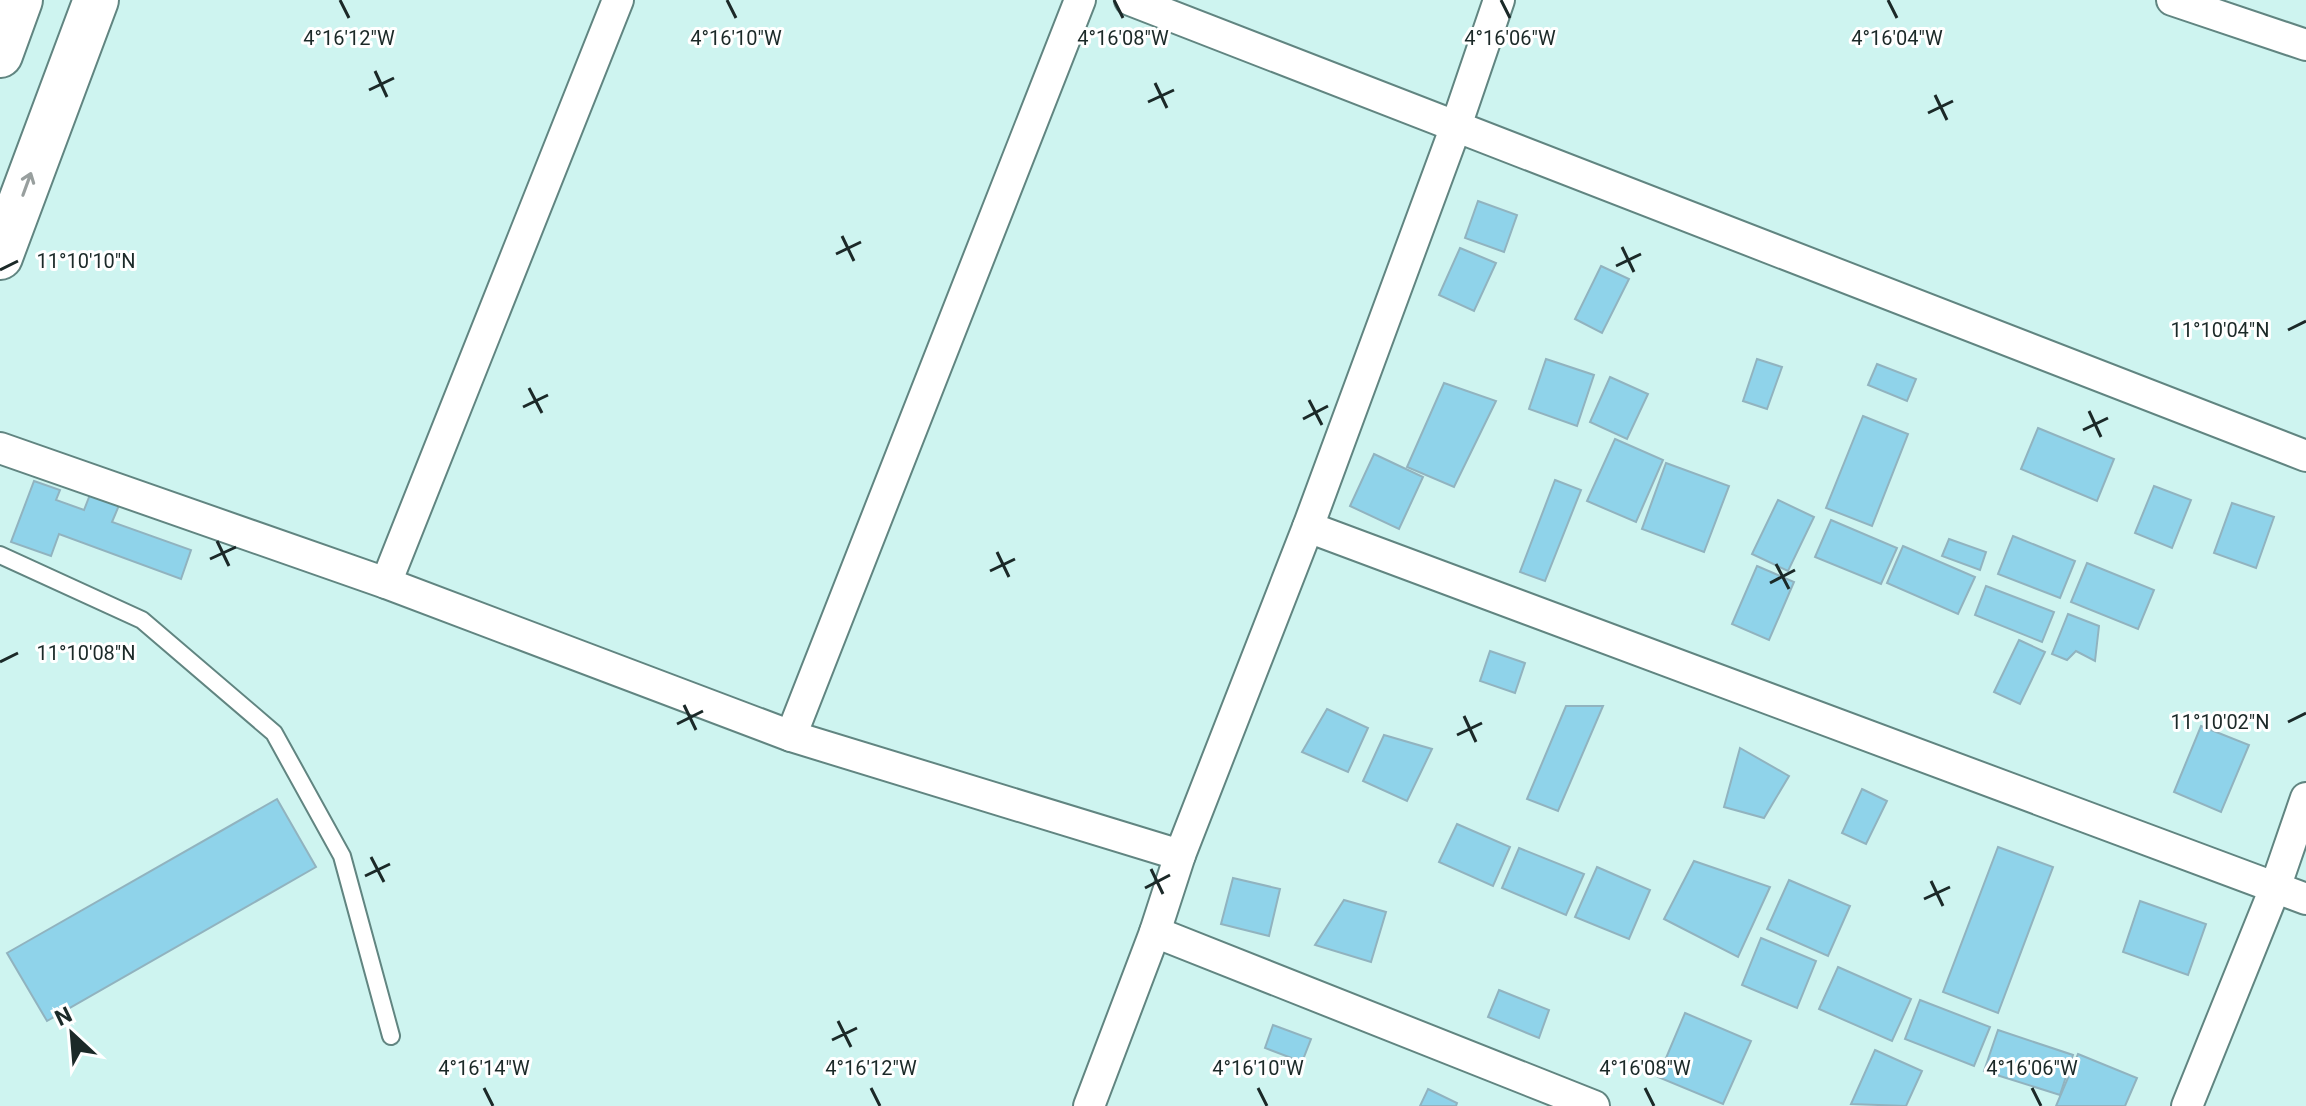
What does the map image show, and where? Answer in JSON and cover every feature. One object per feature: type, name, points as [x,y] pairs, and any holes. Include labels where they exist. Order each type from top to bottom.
[{"type":"main road","points":[[0,55],[20,0]]},
{"type":"main road","points":[[0,257],[96,0]]},
{"type":"street","points":[[386,583],[618,0]]},
{"type":"street","points":[[791,736],[1080,0]]},
{"type":"street","points":[[1130,0],[2306,456]]},
{"type":"street","points":[[1089,1106],[1155,932],[1180,855],[1308,527],[1456,126],[1499,0]]},
{"type":"street","points":[[2172,0],[2234,10],[2306,45]]},
{"type":"street","points":[[0,448],[386,583],[791,736],[1180,855]]},
{"type":"street","points":[[1308,527],[2306,899]]},
{"type":"street","points":[[2187,1106],[2275,888],[2306,798]]},
{"type":"street","points":[[1155,932],[1594,1106]]},
{"type":"lane","points":[[0,555],[142,620],[274,733],[342,856],[391,1036]]},
{"type":"building","points":[[1478,201],[1517,215],[1504,252],[1465,238]]},
{"type":"building","points":[[1460,248],[1496,263],[1474,311],[1439,295]]},
{"type":"building","points":[[1601,266],[1629,279],[1602,333],[1575,319]]},
{"type":"building","points":[[1546,359],[1594,375],[1577,426],[1529,409]]},
{"type":"building","points":[[1757,359],[1782,367],[1767,409],[1743,401]]},
{"type":"building","points":[[1877,364],[1916,379],[1907,401],[1868,385]]},
{"type":"building","points":[[1610,377],[1648,394],[1627,439],[1590,422]]},
{"type":"building","points":[[1444,383],[1496,401],[1454,487],[1407,467]]},
{"type":"building","points":[[1863,416],[1908,434],[1872,526],[1826,508]]},
{"type":"building","points":[[2038,428],[2114,459],[2097,501],[2021,469]]},
{"type":"building","points":[[1615,439],[1663,460],[1636,522],[1587,501]]},
{"type":"building","points":[[1374,454],[1423,477],[1399,529],[1350,506]]},
{"type":"building","points":[[1666,463],[1729,486],[1704,552],[1642,529]]},
{"type":"building","points":[[1555,480],[1581,490],[1545,581],[1520,572]]},
{"type":"building","points":[[34,481],[60,490],[56,500],[84,510],[91,492],[120,503],[112,522],[191,550],[181,579],[59,534],[51,556],[11,542]]},
{"type":"building","points":[[2154,486],[2191,500],[2172,548],[2135,533]]},
{"type":"building","points":[[1778,500],[1814,517],[1788,571],[1752,554]]},
{"type":"building","points":[[2232,503],[2274,517],[2256,568],[2214,553]]},
{"type":"building","points":[[1831,520],[1897,548],[1881,584],[1815,557]]},
{"type":"building","points":[[2013,536],[2075,561],[2060,598],[1998,574]]},
{"type":"building","points":[[1949,539],[1986,552],[1980,570],[1942,556]]},
{"type":"building","points":[[1903,546],[1975,577],[1958,614],[1887,583]]},
{"type":"building","points":[[2087,563],[2154,590],[2138,629],[2071,602]]},
{"type":"building","points":[[1757,566],[1794,582],[1769,640],[1732,624]]},
{"type":"building","points":[[1986,586],[2054,612],[2042,642],[1975,615]]},
{"type":"building","points":[[2068,614],[2099,626],[2095,661],[2076,651],[2067,660],[2052,654]]},
{"type":"building","points":[[2019,640],[2045,652],[2020,704],[1994,692]]},
{"type":"building","points":[[1490,651],[1525,663],[1515,693],[1480,681]]},
{"type":"building","points":[[1566,706],[1603,706],[1558,811],[1527,799]]},
{"type":"building","points":[[1327,709],[1368,728],[1348,772],[1302,752]]},
{"type":"building","points":[[2201,726],[2249,745],[2221,812],[2174,792]]},
{"type":"building","points":[[1384,735],[1432,749],[1407,801],[1363,781]]},
{"type":"building","points":[[1740,748],[1789,776],[1764,818],[1724,807]]},
{"type":"building","points":[[1862,789],[1887,801],[1866,844],[1842,833]]},
{"type":"building","points":[[277,799],[316,867],[47,1021],[7,953]]},
{"type":"building","points":[[1457,824],[1510,847],[1493,886],[1439,862]]},
{"type":"building","points":[[1998,847],[2053,867],[1998,1013],[1943,992]]},
{"type":"building","points":[[1519,848],[1584,874],[1566,915],[1502,888]]},
{"type":"building","points":[[1694,861],[1770,887],[1738,957],[1664,919]]},
{"type":"building","points":[[1597,867],[1650,890],[1629,939],[1575,917]]},
{"type":"building","points":[[1233,878],[1280,889],[1269,936],[1221,924]]},
{"type":"building","points":[[1789,880],[1850,906],[1828,956],[1767,929]]},
{"type":"building","points":[[1344,900],[1386,912],[1371,962],[1315,945]]},
{"type":"building","points":[[2140,901],[2206,924],[2188,975],[2123,952]]},
{"type":"building","points":[[1761,938],[1816,961],[1797,1008],[1742,985]]},
{"type":"building","points":[[1838,967],[1911,999],[1892,1041],[1819,1009]]},
{"type":"building","points":[[1499,990],[1549,1010],[1539,1038],[1488,1017]]},
{"type":"building","points":[[1920,1000],[1990,1027],[1974,1066],[1905,1039]]},
{"type":"building","points":[[1685,1013],[1751,1041],[1723,1104],[1658,1077]]},
{"type":"building","points":[[1273,1025],[1311,1039],[1302,1062],[1265,1048]]},
{"type":"building","points":[[1998,1030],[2073,1055],[2060,1095],[1984,1071]]},
{"type":"building","points":[[1875,1050],[1922,1071],[1906,1106],[1851,1104]]},
{"type":"building","points":[[2078,1054],[2137,1078],[2125,1106],[2056,1106]]},
{"type":"building","points":[[1428,1089],[1457,1103],[1456,1106],[1420,1106]]}]
